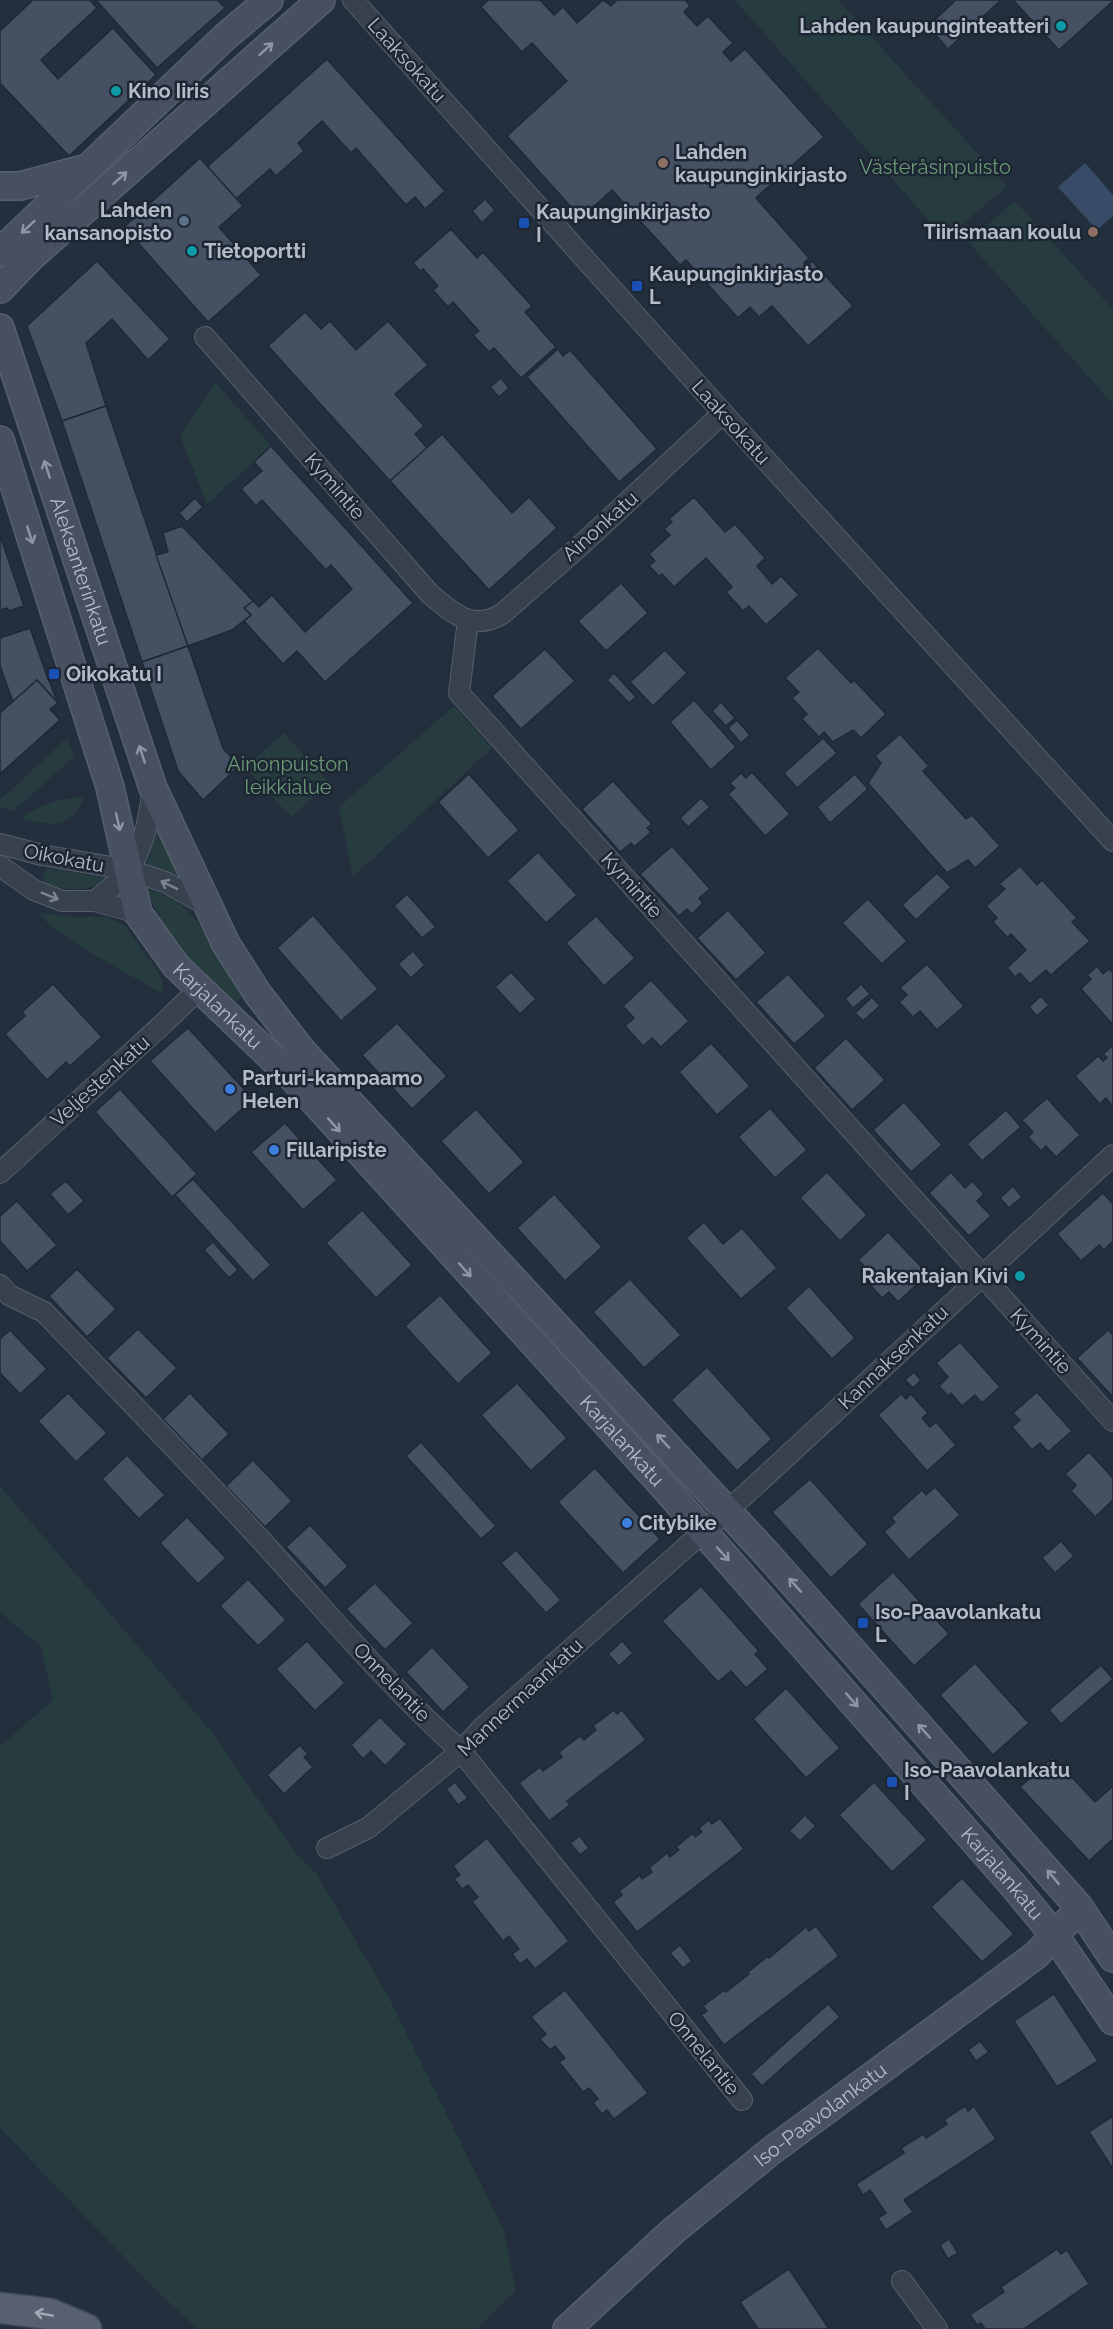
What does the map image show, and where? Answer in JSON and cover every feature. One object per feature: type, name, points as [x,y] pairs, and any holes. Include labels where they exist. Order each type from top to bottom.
[{"type":"main road","points":[[0,252],[226,36],[269,0]]},
{"type":"main road","points":[[0,289],[30,258],[321,0]]},
{"type":"main road","points":[[0,186],[20,186],[91,167]]},
{"type":"main road","name":"Aleksanterinkatu","points":[[0,328],[153,788],[181,846]]},
{"type":"main road","name":"Aleksanterinkatu","points":[[0,440],[110,787],[129,870]]},
{"type":"main road","name":"Karjalankatu","points":[[181,846],[206,905],[226,944],[258,994],[303,1051],[727,1510],[1079,1907],[1113,1958]]},
{"type":"main road","name":"Karjalankatu","points":[[129,870],[138,913],[176,966],[281,1065],[703,1531],[1013,1885],[1055,1936],[1113,2021]]},
{"type":"main road","name":"Iso-Paavolankatu","points":[[567,2329],[673,2231],[771,2151],[1036,1955],[1079,1907]]},
{"type":"main road","points":[[0,2308],[50,2314],[86,2329]]},
{"type":"street","name":"Laaksokatu","points":[[353,0],[1113,841]]},
{"type":"street","name":"Kymintie","points":[[205,337],[430,594],[455,615],[468,620],[459,693],[1113,1421]]},
{"type":"street","name":"Ainonkatu","points":[[468,620],[490,621],[502,614],[580,546],[723,412]]},
{"type":"street","name":"Oikokatu","points":[[95,902],[129,870],[140,848],[147,826],[153,788]]},
{"type":"street","name":"Oikokatu","points":[[0,844],[42,855],[129,870],[165,882],[206,905]]},
{"type":"street","name":"Oikokatu","points":[[0,866],[34,890],[62,901],[95,902],[138,913]]},
{"type":"street","name":"Veljestenkatu","points":[[0,1173],[164,1023],[199,988]]},
{"type":"street","name":"Kannaksenkatu","points":[[703,1531],[1113,1155]]},
{"type":"street","name":"Onnelantie","points":[[5,1290],[44,1312],[261,1540],[419,1711],[461,1751],[742,2100]]},
{"type":"street","name":"Mannermaankatu","points":[[327,1848],[368,1828],[461,1751],[483,1727],[703,1531]]},
{"type":"street","points":[[902,2281],[937,2329]]},
{"type":"green space","name":"Västeråsinpuisto","points":[[735,0],[838,0],[1007,186],[945,239]]},
{"type":"green space","points":[[1015,201],[1113,309],[1113,404],[968,242]]},
{"type":"green space","points":[[215,382],[271,446],[207,504],[180,436]]},
{"type":"green space","points":[[454,706],[492,748],[353,877],[339,807]]},
{"type":"green space","name":"Ainonpuiston leikkialue","points":[[284,733],[329,783],[291,817],[245,767]]},
{"type":"green space","points":[[67,738],[75,756],[13,811],[0,807],[0,800]]},
{"type":"green space","points":[[84,797],[73,815],[58,823],[41,823],[21,818],[51,803]]},
{"type":"green space","points":[[157,821],[193,889],[144,865],[150,857]]},
{"type":"green space","points":[[46,868],[108,878],[99,884],[83,889],[59,888],[43,882]]},
{"type":"green space","points":[[150,890],[167,896],[181,905],[205,933],[242,996],[233,1004],[184,953],[156,909],[147,892]]},
{"type":"green space","points":[[39,912],[71,917],[108,917],[125,926],[157,970],[162,980],[164,994],[76,943],[46,921]]},
{"type":"green space","points":[[0,1486],[211,1731],[296,1854],[316,1873],[388,1996],[503,2228],[516,2291],[477,2329],[197,2329],[147,2281],[0,2128],[0,1746],[53,1700],[41,1647],[0,1612]]},
{"type":"water","points":[[1085,163],[1113,195],[1113,216],[1097,230],[1058,187]]},
{"type":"building","points":[[33,0],[90,0],[97,8],[41,60],[58,79],[113,28],[156,75],[69,156],[0,83],[0,31]]},
{"type":"building","points":[[96,0],[218,0],[225,8],[157,68]]},
{"type":"building","name":"Lahden kaupunginkirjasto","points":[[488,0],[540,0],[554,15],[563,7],[577,23],[603,0],[611,6],[617,0],[685,0],[690,6],[684,12],[697,26],[708,16],[733,43],[723,52],[731,61],[745,49],[824,137],[756,198],[809,258],[804,263],[807,266],[812,261],[853,306],[808,346],[772,306],[759,317],[750,307],[738,318],[686,260],[680,265],[612,190],[581,218],[507,136],[567,81],[532,43],[522,52],[481,7]]},
{"type":"building","name":"Lahden kaupunginteatteri","points":[[956,0],[1001,0],[948,49],[928,26]]},
{"type":"building","name":"Lahden kaupunginteatteri","points":[[1013,0],[1113,0],[1113,1],[1059,50]]},
{"type":"building","points":[[327,59],[445,191],[425,209],[415,197],[406,205],[356,148],[351,153],[322,121],[298,143],[304,151],[276,176],[270,169],[236,199],[207,167]]},
{"type":"building","name":"Tietoportti","points":[[200,158],[243,206],[219,227],[261,275],[208,322],[124,227]]},
{"type":"building","points":[[485,199],[495,210],[482,223],[472,211]]},
{"type":"building","points":[[451,229],[477,258],[483,252],[532,306],[525,312],[556,347],[521,378],[494,348],[489,352],[473,335],[479,331],[453,302],[448,307],[433,290],[438,286],[423,269],[420,271],[413,263]]},
{"type":"building","points":[[97,261],[170,339],[148,360],[112,319],[86,343],[106,406],[62,421],[27,326]]},
{"type":"building","points":[[305,312],[321,329],[330,321],[356,350],[388,321],[428,365],[395,394],[424,426],[415,434],[427,448],[390,481],[268,346]]},
{"type":"building","points":[[558,349],[563,356],[570,350],[657,449],[619,482],[527,377]]},
{"type":"building","points":[[501,378],[509,388],[499,397],[490,387]]},
{"type":"building","points":[[106,406],[188,646],[142,662],[62,421]]},
{"type":"building","points":[[442,434],[512,513],[529,497],[557,528],[489,590],[390,481]]},
{"type":"building","points":[[271,446],[413,603],[325,682],[297,651],[283,664],[244,621],[251,615],[244,608],[253,601],[259,607],[272,595],[305,632],[352,589],[331,565],[326,570],[262,500],[256,506],[241,489],[262,471],[254,462]]},
{"type":"building","points":[[694,497],[725,532],[735,524],[765,558],[757,566],[772,584],[781,576],[799,595],[766,625],[749,606],[743,611],[726,592],[732,587],[706,558],[674,587],[662,574],[659,576],[649,566],[655,561],[649,554],[670,535],[664,529],[672,522],[669,519]]},
{"type":"building","points":[[195,498],[203,507],[187,522],[179,513]]},
{"type":"building","points":[[182,526],[253,601],[244,608],[251,615],[232,630],[188,646],[156,555],[168,552],[163,533]]},
{"type":"building","points":[[0,535],[24,606],[9,611],[7,608],[0,610]]},
{"type":"building","points":[[621,583],[648,613],[606,651],[578,621]]},
{"type":"building","points":[[30,628],[58,703],[37,680],[13,702],[0,666],[0,638]]},
{"type":"building","points":[[188,646],[223,748],[239,766],[203,800],[178,771],[142,662]]},
{"type":"building","points":[[818,648],[851,683],[854,680],[886,714],[861,738],[853,730],[833,742],[824,732],[819,737],[802,719],[807,714],[792,698],[799,692],[785,678]]},
{"type":"building","points":[[545,649],[575,681],[521,729],[492,696]]},
{"type":"building","points":[[665,650],[687,673],[653,706],[630,682]]},
{"type":"building","points":[[614,673],[636,697],[629,703],[607,680]]},
{"type":"building","points":[[37,680],[58,703],[50,709],[60,720],[0,774],[0,713]]},
{"type":"building","points":[[694,700],[736,747],[711,770],[670,722]]},
{"type":"building","points":[[721,702],[735,718],[726,726],[712,711]]},
{"type":"building","points":[[737,720],[750,735],[741,743],[728,728]]},
{"type":"building","points":[[900,734],[929,766],[923,771],[966,819],[972,815],[1000,846],[975,868],[968,860],[947,873],[868,783],[881,763],[875,756]]},
{"type":"building","points":[[823,738],[837,753],[797,788],[784,773]]},
{"type":"building","points":[[752,772],[790,814],[765,836],[728,794],[735,788],[730,783],[741,773],[746,778]]},
{"type":"building","points":[[469,774],[519,830],[488,858],[438,802]]},
{"type":"building","points":[[855,774],[868,789],[830,823],[817,807]]},
{"type":"building","points":[[613,781],[652,824],[647,828],[651,832],[634,847],[631,843],[620,852],[582,809]]},
{"type":"building","points":[[701,798],[710,807],[688,827],[680,818]]},
{"type":"building","points":[[672,846],[710,889],[699,898],[703,903],[692,914],[687,909],[679,916],[640,874]]},
{"type":"building","points":[[538,852],[577,895],[546,923],[507,881]]},
{"type":"building","points":[[1020,866],[1037,885],[1042,880],[1077,918],[1072,922],[1090,941],[1051,975],[1046,970],[1030,984],[1020,973],[1015,977],[1007,968],[1026,950],[1011,934],[1007,937],[993,922],[997,918],[986,906],[1005,889],[999,884]]},
{"type":"building","points":[[937,873],[951,887],[916,920],[902,905]]},
{"type":"building","points":[[407,894],[436,927],[422,938],[394,906]]},
{"type":"building","points":[[868,899],[907,941],[882,964],[842,923]]},
{"type":"building","points":[[728,910],[766,953],[736,980],[697,938]]},
{"type":"building","points":[[313,915],[378,989],[341,1021],[277,948]]},
{"type":"building","points":[[596,916],[635,958],[604,986],[566,943]]},
{"type":"building","points":[[413,951],[425,965],[411,978],[398,964]]},
{"type":"building","points":[[927,964],[964,1006],[937,1030],[920,1011],[913,1017],[899,1002],[907,995],[900,988]]},
{"type":"building","points":[[1097,966],[1103,974],[1109,969],[1113,973],[1113,1025],[1081,989],[1091,979],[1087,975]]},
{"type":"building","points":[[511,972],[536,999],[520,1014],[495,987]]},
{"type":"building","points":[[788,974],[826,1016],[794,1044],[756,1002]]},
{"type":"building","points":[[651,980],[689,1021],[661,1047],[652,1038],[643,1046],[625,1026],[634,1018],[623,1006]]},
{"type":"building","points":[[53,984],[102,1037],[70,1066],[66,1062],[47,1080],[5,1034],[25,1016],[22,1012]]},
{"type":"building","points":[[861,984],[870,994],[853,1008],[845,999]]},
{"type":"building","points":[[1041,996],[1049,1005],[1037,1016],[1029,1007]]},
{"type":"building","points":[[872,997],[880,1006],[863,1021],[855,1013]]},
{"type":"building","points":[[397,1023],[447,1076],[412,1109],[362,1055]]},
{"type":"building","points":[[188,1028],[253,1099],[215,1133],[150,1061]]},
{"type":"building","points":[[846,1038],[885,1080],[852,1110],[814,1068]]},
{"type":"building","points":[[711,1043],[750,1086],[717,1115],[679,1072]]},
{"type":"building","points":[[1113,1045],[1113,1107],[1106,1098],[1100,1104],[1075,1076],[1098,1056],[1103,1061],[1107,1058],[1103,1054]]},
{"type":"building","points":[[120,1089],[197,1174],[172,1197],[95,1112]]},
{"type":"building","points":[[1047,1098],[1080,1135],[1056,1157],[1046,1146],[1041,1151],[1028,1137],[1033,1132],[1022,1120]]},
{"type":"building","points":[[904,1102],[942,1145],[911,1172],[873,1130]]},
{"type":"building","points":[[770,1108],[807,1150],[775,1178],[738,1137]]},
{"type":"building","points":[[476,1109],[524,1162],[489,1194],[441,1141]]},
{"type":"building","points":[[1006,1110],[1021,1127],[982,1161],[967,1144]]},
{"type":"building","points":[[285,1123],[337,1180],[303,1210],[251,1152]]},
{"type":"building","points":[[827,1172],[867,1215],[840,1241],[800,1198]]},
{"type":"building","points":[[951,1172],[965,1188],[972,1181],[984,1194],[977,1201],[991,1216],[969,1236],[929,1193]]},
{"type":"building","points":[[193,1179],[271,1265],[253,1281],[175,1195]]},
{"type":"building","points":[[66,1181],[84,1201],[68,1215],[50,1194]]},
{"type":"building","points":[[1013,1186],[1022,1197],[1009,1208],[1000,1198]]},
{"type":"building","points":[[1103,1193],[1113,1204],[1113,1241],[1104,1250],[1099,1245],[1081,1261],[1057,1234]]},
{"type":"building","points":[[554,1194],[602,1247],[565,1281],[517,1228]]},
{"type":"building","points":[[17,1201],[57,1245],[27,1271],[0,1241],[0,1216]]},
{"type":"building","points":[[362,1210],[412,1265],[376,1298],[326,1243]]},
{"type":"building","points":[[704,1222],[723,1244],[742,1228],[777,1268],[741,1299],[686,1238]]},
{"type":"building","points":[[888,1232],[928,1274],[898,1302],[889,1292],[882,1298],[864,1278],[871,1273],[858,1260]]},
{"type":"building","points":[[213,1242],[238,1270],[229,1278],[204,1250]]},
{"type":"building","points":[[77,1269],[116,1309],[87,1337],[49,1296]]},
{"type":"building","points":[[630,1279],[681,1335],[644,1368],[593,1312]]},
{"type":"building","points":[[809,1286],[855,1338],[832,1359],[786,1308]]},
{"type":"building","points":[[440,1295],[492,1353],[458,1384],[405,1326]]},
{"type":"building","points":[[138,1329],[177,1368],[146,1398],[107,1358]]},
{"type":"building","points":[[10,1330],[47,1369],[20,1394],[0,1373],[0,1339]]},
{"type":"building","points":[[1108,1330],[1113,1335],[1113,1397],[1077,1358]]},
{"type":"building","points":[[960,1342],[1000,1387],[982,1403],[975,1395],[962,1406],[951,1393],[948,1396],[939,1386],[948,1377],[936,1363]]},
{"type":"building","points":[[707,1367],[772,1439],[737,1471],[671,1400]]},
{"type":"building","points":[[914,1372],[921,1380],[913,1388],[905,1380]]},
{"type":"building","points":[[517,1383],[567,1438],[531,1471],[481,1415]]},
{"type":"building","points":[[1037,1392],[1072,1431],[1048,1452],[1040,1443],[1032,1450],[1012,1427],[1020,1420],[1013,1413]]},
{"type":"building","points":[[68,1393],[107,1433],[76,1462],[38,1421]]},
{"type":"building","points":[[190,1393],[229,1434],[202,1460],[163,1419]]},
{"type":"building","points":[[901,1394],[906,1399],[911,1394],[928,1413],[922,1418],[930,1427],[936,1422],[956,1445],[927,1471],[878,1415]]},
{"type":"building","points":[[421,1442],[496,1526],[481,1539],[406,1456]]},
{"type":"building","points":[[1089,1452],[1113,1478],[1113,1500],[1095,1517],[1071,1491],[1076,1485],[1065,1474]]},
{"type":"building","points":[[127,1455],[165,1495],[139,1519],[102,1479]]},
{"type":"building","points":[[253,1460],[292,1501],[265,1527],[226,1486]]},
{"type":"building","points":[[595,1468],[660,1539],[623,1573],[558,1502]]},
{"type":"building","points":[[810,1479],[868,1544],[831,1578],[772,1512]]},
{"type":"building","points":[[935,1487],[960,1515],[909,1560],[884,1532],[895,1522],[891,1518],[922,1490],[926,1495]]},
{"type":"building","points":[[187,1517],[226,1558],[198,1584],[160,1543]]},
{"type":"building","points":[[310,1525],[348,1566],[325,1588],[286,1547]]},
{"type":"building","points":[[1061,1541],[1074,1556],[1055,1573],[1042,1558]]},
{"type":"building","points":[[516,1550],[561,1600],[546,1613],[501,1563]]},
{"type":"building","points":[[893,1572],[949,1634],[914,1666],[858,1604]]},
{"type":"building","points":[[248,1579],[286,1620],[258,1646],[220,1606]]},
{"type":"building","points":[[375,1583],[413,1623],[385,1650],[346,1609]]},
{"type":"building","points":[[701,1586],[759,1651],[755,1654],[768,1669],[746,1688],[731,1671],[718,1682],[662,1621]]},
{"type":"building","points":[[307,1641],[345,1683],[315,1711],[276,1669]]},
{"type":"building","points":[[622,1641],[633,1653],[619,1666],[608,1654]]},
{"type":"building","points":[[432,1647],[470,1687],[443,1712],[406,1672]]},
{"type":"building","points":[[975,1663],[1029,1723],[993,1755],[940,1695]]},
{"type":"building","points":[[1101,1665],[1113,1679],[1061,1724],[1049,1710]]},
{"type":"building","points":[[786,1688],[840,1748],[806,1778],[753,1719]]},
{"type":"building","points":[[614,1710],[617,1714],[622,1710],[646,1740],[567,1801],[570,1805],[549,1821],[519,1783],[540,1767],[543,1771],[562,1757],[559,1752],[580,1736],[584,1740],[596,1730],[593,1726]]},
{"type":"building","points":[[380,1717],[407,1744],[385,1766],[371,1751],[363,1759],[351,1745]]},
{"type":"building","points":[[300,1745],[308,1754],[304,1757],[313,1767],[284,1794],[267,1775]]},
{"type":"building","points":[[1053,1757],[1095,1802],[1113,1786],[1113,1839],[1089,1861],[1020,1787]]},
{"type":"building","points":[[455,1782],[468,1798],[458,1805],[446,1789]]},
{"type":"building","points":[[874,1782],[927,1840],[892,1872],[839,1815]]},
{"type":"building","points":[[805,1815],[816,1826],[800,1841],[789,1831]]},
{"type":"building","points":[[720,1818],[744,1849],[637,1932],[613,1902],[622,1895],[619,1891],[640,1875],[642,1879],[652,1872],[649,1868],[667,1853],[670,1857],[679,1850],[676,1847],[693,1833],[695,1837],[702,1832],[699,1828],[709,1820],[712,1824]]},
{"type":"building","points":[[580,1836],[589,1848],[580,1855],[570,1843]]},
{"type":"building","points":[[487,1838],[569,1941],[535,1969],[527,1959],[520,1964],[512,1954],[519,1949],[509,1936],[503,1941],[472,1902],[478,1897],[468,1885],[462,1889],[454,1879],[460,1875],[453,1866]]},
{"type":"building","points":[[962,1878],[1014,1934],[982,1962],[931,1907]]},
{"type":"building","points":[[816,1926],[839,1956],[724,2045],[701,2015],[707,2011],[703,2006],[724,1990],[726,1992],[806,1927],[809,1931]]},
{"type":"building","points":[[680,1945],[692,1961],[683,1968],[670,1953]]},
{"type":"building","points":[[565,1990],[648,2093],[614,2119],[607,2110],[602,2114],[593,2103],[598,2099],[589,2088],[583,2092],[559,2062],[565,2058],[555,2046],[550,2050],[540,2039],[546,2034],[531,2017]]},
{"type":"building","points":[[1054,1994],[1098,2061],[1057,2087],[1014,2021]]},
{"type":"building","points":[[828,2004],[840,2017],[762,2086],[751,2074]]},
{"type":"building","points":[[980,2041],[989,2052],[976,2061],[968,2050]]},
{"type":"building","points":[[965,2106],[968,2111],[974,2106],[996,2139],[904,2200],[913,2212],[886,2230],[878,2218],[886,2213],[870,2190],[863,2195],[856,2184],[904,2153],[901,2148],[923,2134],[926,2138],[947,2124],[944,2120]]},
{"type":"building","points":[[1113,2116],[1113,2169],[1089,2132]]},
{"type":"building","points":[[949,2239],[958,2253],[948,2259],[940,2245]]},
{"type":"building","points":[[1057,2249],[1061,2254],[1067,2250],[1089,2284],[1026,2329],[985,2329],[981,2323],[977,2325],[970,2315],[1004,2292],[1001,2287]]},
{"type":"building","points":[[789,2269],[829,2329],[758,2329],[740,2302]]},
{"type":"place","name":"Lahden kaupunginteatteri","points":[[1061,26]]},
{"type":"place","name":"Kino Iiris","points":[[116,91]]},
{"type":"place","name":"Lahden kaupunginkirjasto","points":[[663,163]]},
{"type":"place","name":"Lahden kansanopisto","points":[[184,221]]},
{"type":"place","name":"Kaupunginkirjasto I","points":[[524,223]]},
{"type":"place","name":"Tiirismaan koulu","points":[[1093,232]]},
{"type":"place","name":"Tietoportti","points":[[192,251]]},
{"type":"place","name":"Kaupunginkirjasto L","points":[[637,286]]},
{"type":"place","name":"Oikokatu I","points":[[54,674]]},
{"type":"place","name":"Parturi-kampaamo Helen","points":[[230,1089]]},
{"type":"place","name":"Fillaripiste","points":[[274,1150]]},
{"type":"place","name":"Rakentajan Kivi","points":[[1020,1276]]},
{"type":"place","name":"Citybike","points":[[627,1523]]},
{"type":"place","name":"Iso-Paavolankatu L","points":[[863,1623]]},
{"type":"place","name":"Iso-Paavolankatu I","points":[[892,1782]]}]
